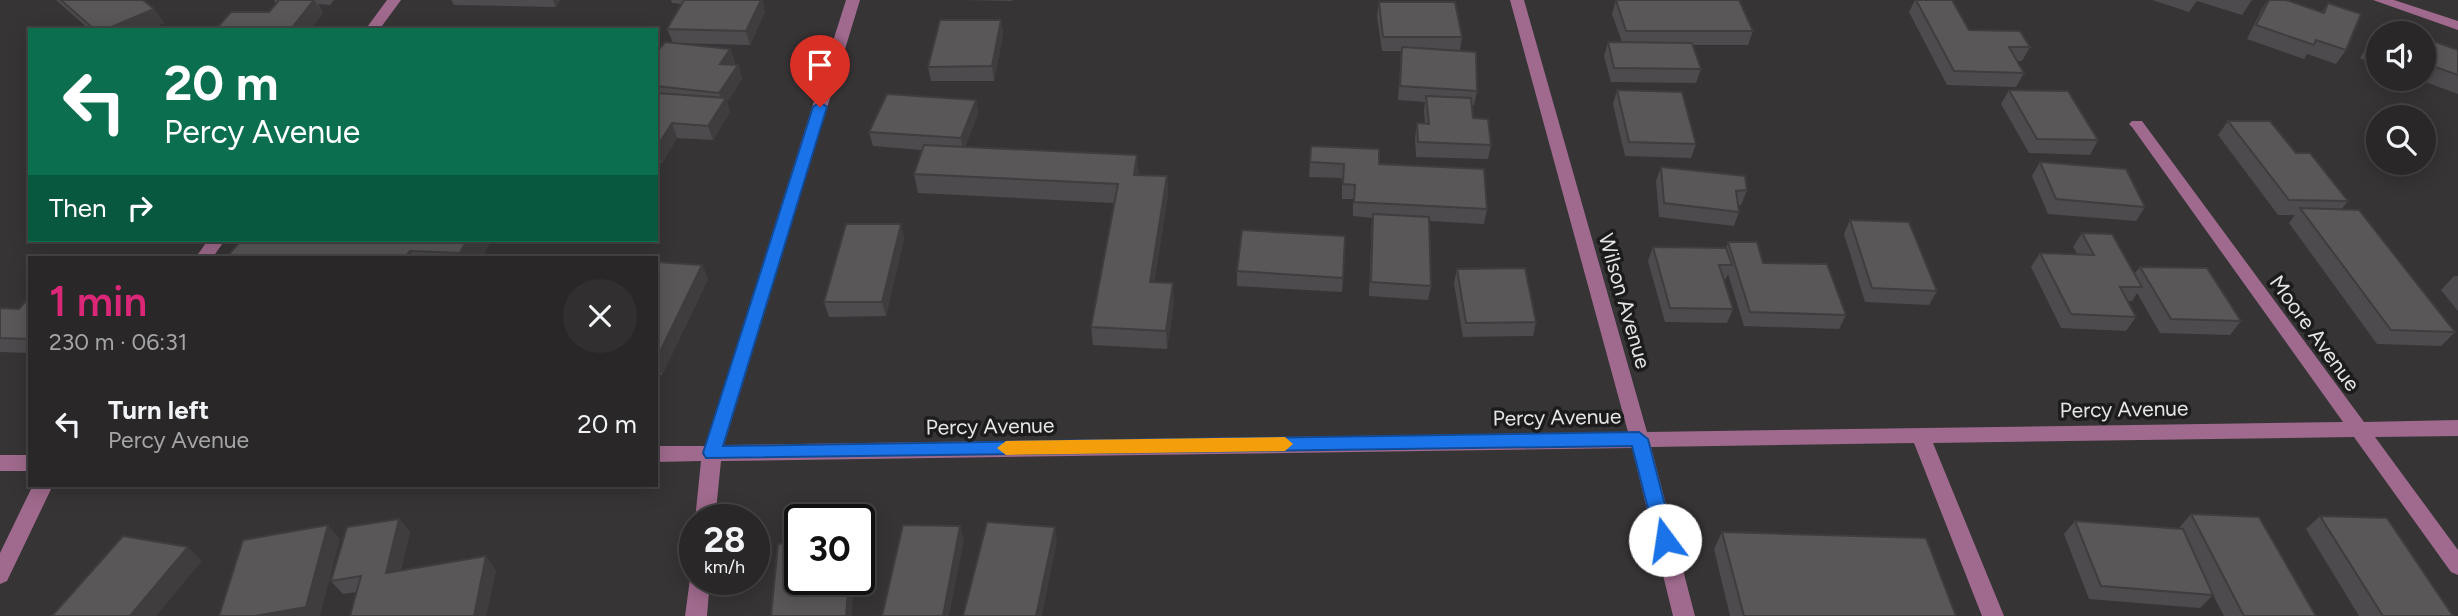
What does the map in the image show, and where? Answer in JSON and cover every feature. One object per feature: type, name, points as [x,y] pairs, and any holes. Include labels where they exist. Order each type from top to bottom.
[{"type":"street","points":[[373,28],[394,0]]},
{"type":"street","points":[[707,504],[712,453],[853,0]]},
{"type":"street","name":"Wilson Avenue","points":[[1517,0],[1639,439],[1684,616]]},
{"type":"street","points":[[2380,0],[2458,26]]},
{"type":"street","name":"Moore Avenue","points":[[2137,124],[2458,566]]},
{"type":"street","points":[[205,256],[215,242]]},
{"type":"street","name":"Percy Avenue","points":[[658,454],[2458,428]]},
{"type":"street","points":[[1920,435],[1993,616]]},
{"type":"street","points":[[0,463],[28,463]]},
{"type":"street","points":[[0,575],[42,487]]},
{"type":"street","points":[[696,616],[698,595]]},
{"type":"building","points":[[61,0],[143,0],[154,9],[109,28],[93,28]]},
{"type":"building","points":[[279,0],[314,0],[292,28],[217,28],[231,12],[269,12]]},
{"type":"building","points":[[684,0],[761,0],[746,31],[667,29]]},
{"type":"building","points":[[1616,0],[1739,0],[1753,31],[1626,31]]},
{"type":"building","points":[[1916,0],[1952,0],[1969,30],[2020,31],[2030,47],[2009,47],[2024,73],[1954,71]]},
{"type":"building","points":[[2269,0],[2286,0],[2324,13],[2328,3],[2361,14],[2346,50],[2316,40],[2314,45],[2256,25]]},
{"type":"building","points":[[1379,2],[1455,2],[1462,37],[1383,37]]},
{"type":"building","points":[[940,20],[1001,20],[992,66],[928,67]]},
{"type":"building","points":[[665,42],[730,49],[720,64],[738,65],[719,93],[658,86],[658,51]]},
{"type":"building","points":[[1608,42],[1692,43],[1701,69],[1614,68]]},
{"type":"building","points":[[2436,42],[2458,50],[2458,75],[2436,67]]},
{"type":"building","points":[[1402,47],[1476,52],[1477,91],[1400,86]]},
{"type":"building","points":[[1617,90],[1682,92],[1696,144],[1629,142]]},
{"type":"building","points":[[2009,90],[2068,91],[2098,140],[2037,139]]},
{"type":"building","points":[[658,93],[726,98],[708,126],[672,123],[658,145]]},
{"type":"building","points":[[887,94],[976,100],[961,138],[869,132]]},
{"type":"building","points":[[1426,96],[1471,98],[1473,118],[1488,119],[1491,145],[1418,142],[1417,123],[1429,124]]},
{"type":"building","points":[[2228,121],[2270,121],[2296,153],[2310,153],[2348,201],[2289,200]]},
{"type":"building","points":[[924,145],[1137,155],[1134,175],[1167,176],[1150,282],[1173,283],[1166,331],[1091,327],[1118,184],[914,174]]},
{"type":"building","points":[[1311,146],[1379,149],[1379,164],[1484,169],[1487,209],[1354,202],[1355,185],[1343,184],[1344,164],[1310,162]]},
{"type":"building","points":[[2040,162],[2126,169],[2145,207],[2056,199]]},
{"type":"building","points":[[1661,167],[1745,176],[1747,190],[1736,191],[1739,212],[1664,203]]},
{"type":"building","points":[[2300,208],[2359,210],[2455,332],[2391,330]]},
{"type":"building","points":[[1373,214],[1429,217],[1431,286],[1371,282]]},
{"type":"building","points":[[1850,220],[1909,222],[1937,291],[1872,288]]},
{"type":"building","points":[[846,224],[901,224],[882,302],[824,302]]},
{"type":"building","points":[[1242,230],[1345,236],[1343,278],[1237,271]]},
{"type":"building","points":[[2082,233],[2112,234],[2142,287],[2120,287],[2136,317],[2071,314],[2040,253],[2094,255]]},
{"type":"building","points":[[239,242],[466,242],[460,253],[410,251],[406,256],[228,256]]},
{"type":"building","points":[[1728,242],[1757,242],[1763,263],[1827,264],[1846,315],[1750,312]]},
{"type":"building","points":[[1653,247],[1726,248],[1732,265],[1719,265],[1733,309],[1670,308]]},
{"type":"building","points":[[658,262],[702,265],[658,356]]},
{"type":"building","points":[[2140,267],[2207,268],[2241,321],[2171,319]]},
{"type":"building","points":[[1525,268],[1536,322],[1466,323],[1457,269]]},
{"type":"building","points":[[28,298],[28,339],[0,338],[0,308],[19,309]]},
{"type":"building","points":[[2191,514],[2259,517],[2316,616],[2244,616]]},
{"type":"building","points":[[2320,516],[2387,518],[2453,616],[2383,616]]},
{"type":"building","points":[[399,519],[386,573],[486,556],[474,616],[350,616],[361,576],[331,581],[347,527]]},
{"type":"building","points":[[2075,521],[2183,529],[2213,595],[2101,586]]},
{"type":"building","points":[[987,522],[1055,527],[1036,616],[963,616]]},
{"type":"building","points":[[328,525],[306,607],[255,616],[219,616],[243,540]]},
{"type":"building","points":[[903,525],[960,526],[943,616],[882,616]]},
{"type":"building","points":[[1722,532],[1926,538],[1956,616],[1744,616]]},
{"type":"building","points":[[123,536],[188,547],[130,616],[52,616]]},
{"type":"building","points":[[784,543],[784,595],[848,595],[846,616],[771,616],[778,544]]},
{"type":"slow traffic","points":[[1006,448],[1285,444]]},
{"type":"route","points":[[820,107],[712,453],[1639,439],[1665,540]]}]
